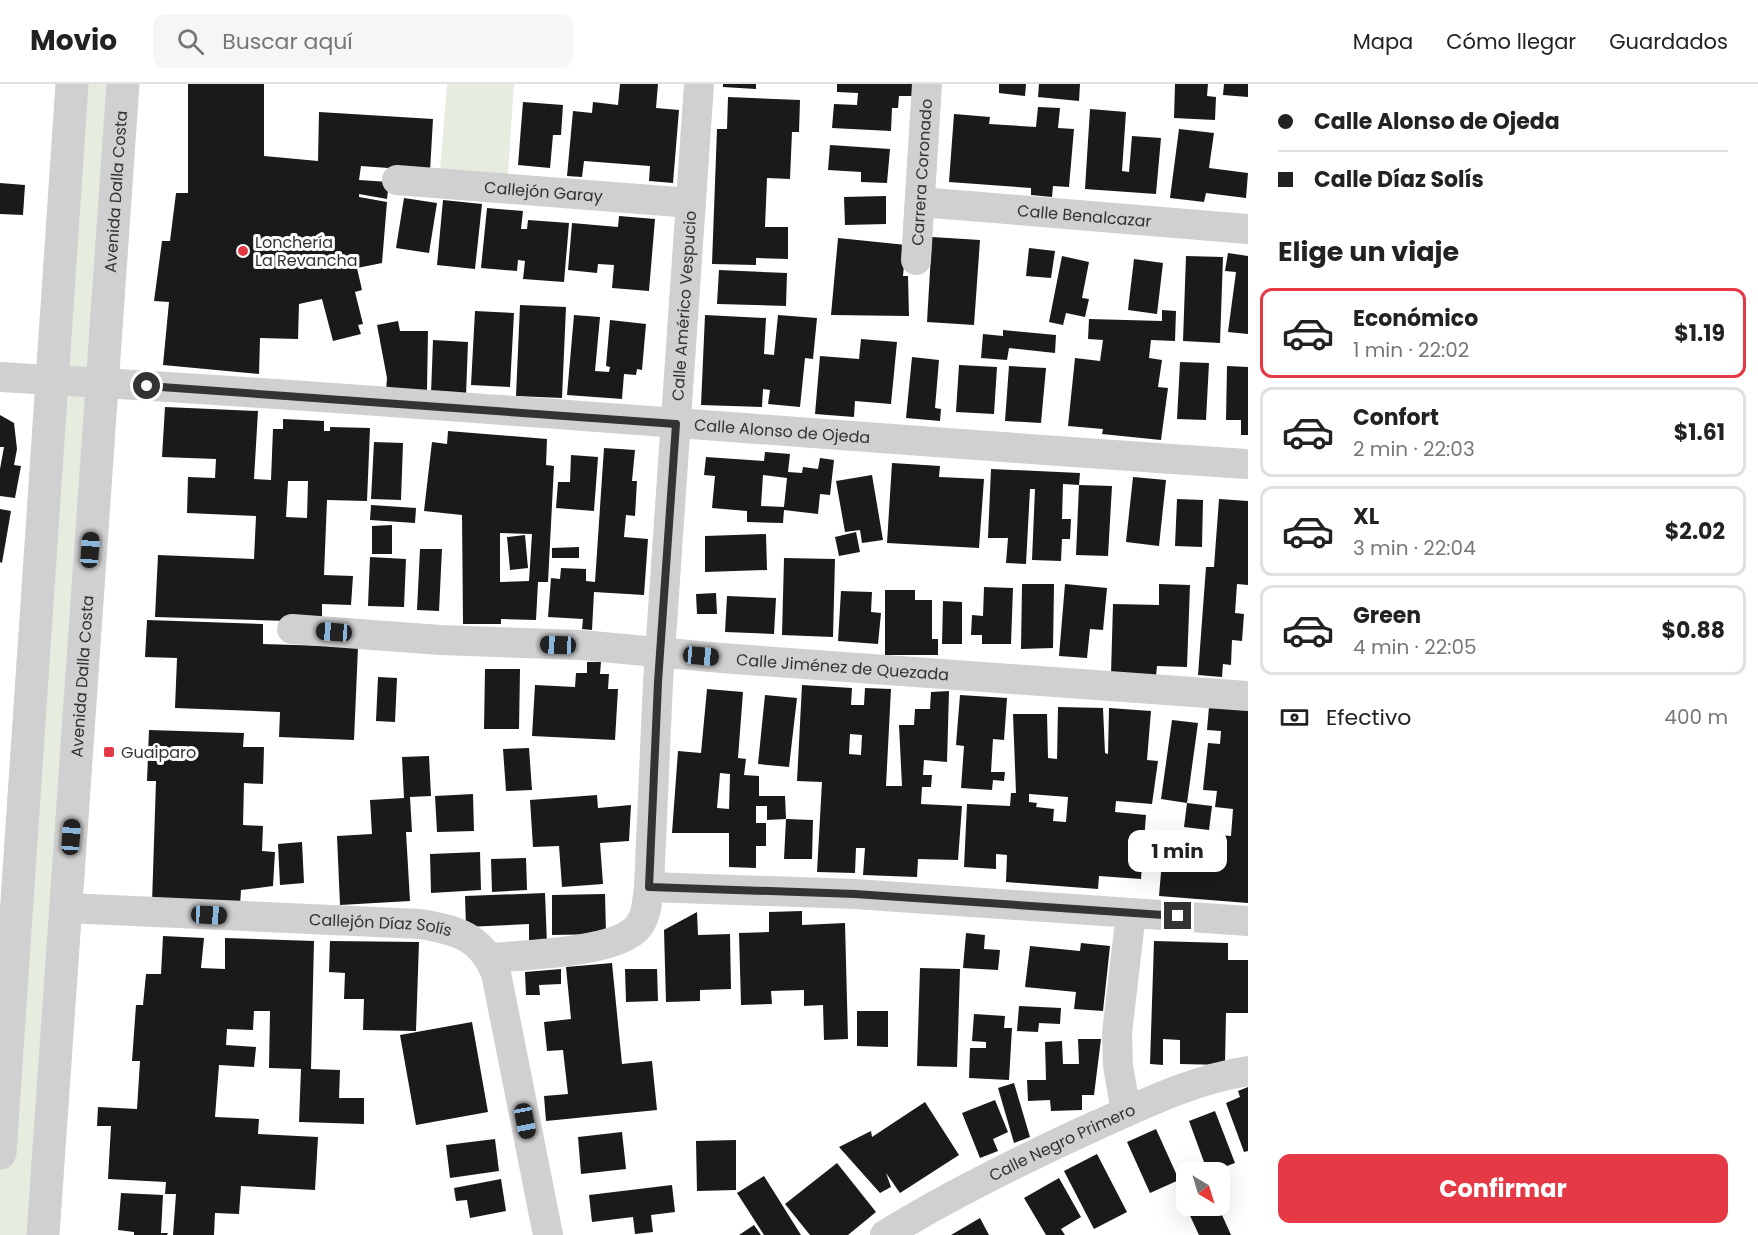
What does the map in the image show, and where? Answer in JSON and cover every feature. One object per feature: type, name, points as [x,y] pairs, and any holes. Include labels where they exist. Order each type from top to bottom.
[{"type":"street","points":[[0,1153],[72,84]]},
{"type":"street","name":"Avenida Dalla Costa","points":[[43,1235],[123,84]]},
{"type":"street","name":"Calle Américo Vespucio","points":[[649,887],[661,652],[699,84]]},
{"type":"street","name":"Carrera Coronado","points":[[916,260],[927,84]]},
{"type":"street","name":"Callejón Garay","points":[[397,180],[691,203]]},
{"type":"street","name":"Calle Benalcazar","points":[[920,202],[1248,229]]},
{"type":"street","name":"Calle Alonso de Ojeda","points":[[0,377],[330,398],[1248,464]]},
{"type":"street","name":"Calle Jiménez de Quezada","points":[[292,628],[440,640],[581,645],[1248,696]]},
{"type":"street","points":[[548,1235],[504,1008],[490,958],[586,948],[622,938],[638,926],[645,915],[649,887],[855,894],[1248,921]]},
{"type":"street","name":"Callejón Díaz Solís","points":[[66,908],[420,924],[447,928],[464,935],[476,942],[490,958]]},
{"type":"street","points":[[1126,1112],[1118,1066],[1117,1033],[1131,913]]},
{"type":"street","name":"Calle Negro Primero","points":[[885,1235],[973,1185],[1162,1095],[1248,1071]]},
{"type":"shaded area","points":[[72,84],[123,84],[43,1235],[0,1235],[0,1153]]},
{"type":"shaded area","points":[[447,84],[514,84],[507,188],[439,183]]},
{"type":"building","points":[[188,84],[264,84],[264,156],[318,161],[319,112],[433,119],[430,171],[361,166],[359,180],[389,182],[387,199],[359,194],[359,197],[387,202],[382,263],[357,268],[362,290],[355,292],[363,324],[358,325],[361,334],[333,341],[322,299],[299,304],[298,339],[260,338],[259,374],[163,365],[169,302],[154,301],[162,241],[170,241],[176,193],[188,193]]},
{"type":"building","points":[[620,84],[658,84],[656,108],[679,110],[673,183],[649,181],[650,166],[584,161],[582,177],[567,176],[573,111],[592,113],[593,102],[618,105]]},
{"type":"building","points":[[723,84],[756,84],[756,89],[723,87]]},
{"type":"building","points":[[837,84],[915,84],[914,96],[899,96],[898,108],[892,108],[891,131],[832,128],[834,104],[857,105],[858,93],[837,92]]},
{"type":"building","points":[[999,84],[1026,84],[1025,96],[999,93]]},
{"type":"building","points":[[1039,84],[1080,84],[1079,101],[1038,97]]},
{"type":"building","points":[[1175,84],[1208,84],[1207,96],[1216,97],[1215,120],[1174,118]]},
{"type":"building","points":[[1224,84],[1248,84],[1248,97],[1223,95]]},
{"type":"building","points":[[728,97],[800,100],[799,132],[792,132],[790,179],[767,178],[765,227],[788,227],[788,259],[756,258],[756,265],[712,264],[717,129],[727,129]]},
{"type":"building","points":[[523,102],[563,105],[561,135],[553,135],[550,168],[518,165]]},
{"type":"building","points":[[1038,107],[1060,108],[1058,128],[1074,129],[1069,187],[1053,186],[1052,197],[1031,195],[1031,188],[949,182],[954,114],[990,117],[989,124],[1036,127]]},
{"type":"building","points":[[1090,109],[1126,112],[1122,171],[1129,172],[1132,136],[1161,138],[1156,194],[1085,189]]},
{"type":"building","points":[[1179,129],[1214,133],[1209,168],[1248,173],[1246,198],[1206,193],[1204,202],[1170,198]]},
{"type":"building","points":[[830,145],[890,149],[887,183],[861,182],[861,172],[828,170]]},
{"type":"building","points":[[0,183],[25,185],[23,215],[0,214]]},
{"type":"building","points":[[886,196],[886,224],[845,225],[844,197]]},
{"type":"building","points":[[404,198],[437,203],[429,253],[396,248]]},
{"type":"building","points":[[443,200],[482,204],[475,269],[437,265]]},
{"type":"building","points":[[487,208],[523,211],[521,229],[527,229],[528,220],[569,223],[564,282],[523,279],[525,261],[518,260],[517,271],[481,268]]},
{"type":"building","points":[[619,216],[655,219],[649,291],[612,288],[614,265],[598,264],[597,273],[568,270],[572,223],[618,227]]},
{"type":"building","points":[[932,237],[980,240],[974,325],[927,322]]},
{"type":"building","points":[[838,238],[906,245],[903,276],[908,276],[909,316],[831,315]]},
{"type":"building","points":[[1029,248],[1055,251],[1051,278],[1026,276]]},
{"type":"building","points":[[1228,253],[1248,256],[1248,334],[1228,332],[1236,272],[1225,271]]},
{"type":"building","points":[[1062,256],[1089,262],[1082,298],[1089,299],[1085,317],[1066,313],[1063,325],[1049,322]]},
{"type":"building","points":[[1186,256],[1223,257],[1220,343],[1183,341]]},
{"type":"building","points":[[1134,259],[1163,263],[1157,314],[1128,310]]},
{"type":"building","points":[[719,270],[787,273],[786,306],[717,304]]},
{"type":"building","points":[[520,305],[566,307],[562,398],[516,396]]},
{"type":"building","points":[[1162,310],[1176,311],[1175,341],[1151,340],[1149,358],[1162,360],[1158,387],[1168,388],[1161,440],[1102,434],[1103,429],[1068,426],[1075,358],[1100,361],[1103,340],[1088,339],[1089,319],[1162,321]]},
{"type":"building","points":[[475,311],[514,313],[510,387],[471,385]]},
{"type":"building","points":[[574,315],[600,317],[595,371],[609,372],[610,367],[606,366],[610,320],[646,324],[642,370],[637,369],[636,375],[624,374],[622,399],[567,395]]},
{"type":"building","points":[[705,315],[766,318],[764,354],[774,355],[778,315],[817,318],[813,359],[805,358],[800,407],[768,404],[770,390],[763,389],[762,407],[701,405]]},
{"type":"building","points":[[398,321],[400,331],[428,331],[427,390],[386,390],[387,378],[377,325]]},
{"type":"building","points":[[1003,330],[1056,335],[1055,353],[1009,348],[1007,360],[981,358],[983,334],[1003,336]]},
{"type":"building","points":[[861,339],[897,342],[891,404],[855,401],[854,417],[815,414],[820,356],[859,359]]},
{"type":"building","points":[[433,340],[468,342],[466,396],[431,394]]},
{"type":"building","points":[[912,357],[939,360],[935,408],[941,409],[940,421],[906,418]]},
{"type":"building","points":[[1180,362],[1209,363],[1206,420],[1177,419]]},
{"type":"building","points":[[959,365],[997,367],[994,414],[956,412]]},
{"type":"building","points":[[1009,366],[1046,368],[1041,423],[1005,421]]},
{"type":"building","points":[[1227,366],[1248,367],[1248,435],[1241,435],[1241,420],[1226,420]]},
{"type":"building","points":[[165,407],[258,411],[254,479],[271,480],[273,429],[283,429],[283,419],[324,421],[324,431],[330,431],[330,427],[370,428],[367,501],[327,500],[324,575],[353,576],[351,605],[322,604],[322,617],[288,621],[155,617],[158,555],[254,559],[256,516],[187,513],[188,477],[215,478],[216,459],[162,457]],"holes":[[[288,481],[308,481],[307,518],[286,517]]]},
{"type":"building","points":[[0,415],[14,423],[17,449],[14,465],[21,466],[15,498],[0,496],[0,469],[4,447],[0,447]]},
{"type":"building","points":[[448,431],[547,439],[546,465],[554,466],[548,582],[538,582],[536,620],[501,619],[501,624],[463,624],[462,515],[424,511],[432,442],[447,444]],"holes":[[[500,533],[532,534],[529,581],[500,582]]]},
{"type":"building","points":[[374,442],[403,443],[401,500],[371,499]]},
{"type":"building","points":[[604,448],[635,450],[632,481],[637,481],[635,516],[626,515],[624,537],[648,539],[644,595],[594,592],[592,630],[582,629],[583,619],[548,617],[551,578],[560,579],[561,568],[586,569],[586,581],[595,582]]},
{"type":"building","points":[[765,452],[790,454],[788,472],[802,473],[803,467],[818,469],[820,458],[834,460],[830,495],[820,494],[818,514],[784,510],[783,523],[747,522],[747,511],[712,508],[715,476],[704,475],[706,457],[764,461]],"holes":[[[763,475],[787,478],[784,507],[761,506]]]},
{"type":"building","points":[[571,455],[598,457],[594,511],[556,508],[558,482],[570,482]]},
{"type":"building","points":[[892,463],[940,466],[939,477],[984,479],[979,548],[887,543]]},
{"type":"building","points":[[991,469],[1080,473],[1079,485],[1063,484],[1062,519],[1071,519],[1070,539],[1062,539],[1061,561],[1032,560],[1035,489],[1030,489],[1026,564],[1006,563],[1008,538],[988,538]]},
{"type":"building","points":[[872,475],[883,540],[862,543],[860,530],[845,532],[836,481]]},
{"type":"building","points":[[1133,477],[1166,480],[1159,546],[1126,542]]},
{"type":"building","points":[[1079,485],[1112,486],[1108,556],[1076,555]]},
{"type":"building","points":[[1177,499],[1203,500],[1202,547],[1175,546]]},
{"type":"building","points":[[1219,499],[1248,501],[1248,585],[1237,584],[1235,613],[1244,614],[1242,641],[1232,640],[1231,665],[1223,664],[1222,677],[1198,675],[1206,567],[1214,567]]},
{"type":"building","points":[[371,505],[416,508],[415,523],[370,520]]},
{"type":"building","points":[[0,509],[11,511],[2,563],[0,562]]},
{"type":"building","points":[[392,525],[392,554],[372,554],[372,526]]},
{"type":"building","points":[[856,532],[860,552],[839,556],[835,537]]},
{"type":"building","points":[[766,534],[767,570],[705,572],[705,536]]},
{"type":"building","points":[[525,535],[528,568],[510,570],[507,537]]},
{"type":"building","points":[[579,547],[579,558],[552,558],[552,548]]},
{"type":"building","points":[[420,549],[442,549],[439,611],[417,610]]},
{"type":"building","points":[[370,557],[406,559],[404,607],[368,606]]},
{"type":"building","points":[[784,558],[835,559],[833,637],[782,635]]},
{"type":"building","points":[[1022,584],[1054,584],[1053,648],[1021,649]]},
{"type":"building","points":[[1065,584],[1107,588],[1103,630],[1090,629],[1087,658],[1059,656]]},
{"type":"building","points":[[1159,584],[1190,585],[1187,667],[1157,666],[1156,676],[1111,674],[1113,604],[1159,605]]},
{"type":"building","points":[[984,587],[1013,588],[1011,644],[982,644],[982,635],[971,635],[972,615],[983,616]]},
{"type":"building","points":[[885,590],[915,590],[915,600],[932,600],[932,639],[938,639],[938,655],[885,655]]},
{"type":"building","points":[[841,591],[872,592],[871,612],[881,613],[878,644],[838,641]]},
{"type":"building","points":[[716,593],[717,614],[697,614],[696,594]]},
{"type":"building","points":[[727,596],[776,598],[774,634],[725,632]]},
{"type":"building","points":[[943,601],[962,602],[962,644],[942,644]]},
{"type":"building","points":[[147,620],[263,624],[263,644],[358,647],[354,740],[279,737],[280,712],[175,708],[177,658],[145,657]]},
{"type":"building","points":[[587,662],[601,662],[600,674],[609,674],[608,689],[618,689],[615,740],[532,736],[535,685],[575,687],[576,673],[587,673]]},
{"type":"building","points":[[485,669],[520,669],[519,729],[484,729]]},
{"type":"building","points":[[378,677],[397,678],[395,722],[376,721]]},
{"type":"building","points":[[802,685],[852,688],[851,705],[864,705],[865,688],[891,689],[886,786],[902,786],[899,725],[914,725],[915,709],[930,709],[931,692],[949,691],[947,762],[924,760],[923,775],[932,775],[931,787],[922,787],[921,804],[962,806],[958,860],[918,859],[917,877],[863,875],[865,848],[856,848],[855,873],[817,872],[822,782],[797,781]],"holes":[[[850,734],[862,735],[861,755],[849,754]]]},
{"type":"building","points":[[707,689],[743,692],[738,758],[746,759],[744,775],[759,776],[759,796],[785,796],[786,819],[767,820],[767,806],[756,806],[756,823],[766,823],[766,846],[756,846],[756,868],[729,867],[729,833],[672,833],[678,751],[701,753]],"holes":[[[720,773],[730,774],[729,809],[717,808]]]},
{"type":"building","points":[[765,695],[797,698],[789,767],[758,764]]},
{"type":"building","points":[[960,695],[1007,698],[1004,740],[993,739],[991,772],[1005,772],[1004,781],[993,780],[992,790],[961,788],[964,746],[956,745]]},
{"type":"building","points":[[1058,707],[1103,708],[1105,753],[1108,754],[1109,708],[1151,711],[1147,760],[1158,761],[1152,804],[1116,801],[1115,812],[1146,815],[1141,879],[1099,876],[1098,889],[1006,882],[1007,855],[996,854],[996,869],[964,867],[967,804],[1010,806],[1011,793],[1016,793],[1013,714],[1047,714],[1048,758],[1057,759]],"holes":[[[1029,794],[1068,797],[1066,822],[1053,821],[1054,809],[1036,807],[1037,803],[1029,802]]]},
{"type":"building","points":[[1209,707],[1248,710],[1248,903],[1159,896],[1163,849],[1193,851],[1191,871],[1204,872],[1208,834],[1231,836],[1233,809],[1215,807],[1217,791],[1203,790],[1208,743],[1220,744],[1221,731],[1207,730]]},
{"type":"building","points":[[1172,720],[1198,723],[1187,803],[1161,799]]},
{"type":"building","points":[[149,730],[244,733],[243,747],[264,747],[263,784],[244,783],[243,825],[263,826],[262,851],[275,852],[273,886],[241,890],[240,906],[152,903],[156,781],[147,781]]},
{"type":"building","points":[[529,748],[532,790],[506,791],[503,749]]},
{"type":"building","points":[[429,756],[431,796],[410,797],[412,832],[406,832],[410,901],[340,905],[337,836],[372,834],[370,800],[404,798],[402,757]]},
{"type":"building","points":[[473,794],[474,831],[437,832],[435,796]]},
{"type":"building","points":[[597,795],[598,808],[631,805],[629,841],[600,843],[603,884],[562,887],[559,846],[533,847],[530,800]]},
{"type":"building","points":[[1187,803],[1212,806],[1209,830],[1184,827]]},
{"type":"building","points":[[786,819],[813,820],[812,859],[784,859]]},
{"type":"building","points":[[302,842],[304,883],[280,885],[278,844]]},
{"type":"building","points":[[480,852],[481,890],[431,893],[430,854]]},
{"type":"building","points":[[526,858],[527,890],[492,892],[491,859]]},
{"type":"building","points":[[545,893],[547,944],[529,944],[529,924],[466,927],[465,896]]},
{"type":"building","points":[[605,894],[606,934],[552,935],[552,895]]},
{"type":"building","points":[[802,911],[802,925],[845,923],[848,1039],[824,1040],[823,1005],[804,1006],[804,990],[771,991],[772,1004],[741,1005],[739,933],[769,932],[769,912]]},
{"type":"building","points":[[697,912],[698,935],[730,934],[731,989],[700,990],[700,1001],[666,1002],[664,930]]},
{"type":"building","points":[[966,933],[985,935],[984,949],[1000,950],[998,970],[963,968]]},
{"type":"building","points":[[163,936],[204,938],[201,968],[225,969],[225,938],[314,941],[311,1069],[340,1070],[339,1098],[364,1098],[364,1124],[299,1122],[301,1069],[269,1068],[270,1011],[254,1011],[253,1030],[227,1029],[226,1045],[256,1047],[254,1067],[219,1065],[215,1117],[259,1119],[258,1134],[318,1137],[315,1190],[241,1186],[239,1214],[215,1213],[214,1235],[173,1235],[176,1194],[165,1194],[166,1182],[108,1179],[111,1126],[97,1126],[98,1107],[137,1109],[140,1061],[132,1061],[136,1005],[143,1005],[146,974],[161,974]]},
{"type":"building","points":[[330,941],[419,942],[416,1031],[363,1030],[364,999],[344,999],[345,973],[329,972]]},
{"type":"building","points":[[1154,941],[1228,943],[1228,960],[1248,960],[1248,1013],[1226,1013],[1225,1065],[1180,1064],[1180,1040],[1163,1039],[1163,1065],[1150,1064]]},
{"type":"building","points":[[1081,943],[1110,946],[1103,1011],[1074,1009],[1076,992],[1025,987],[1030,946],[1080,951]]},
{"type":"building","points":[[612,963],[622,1064],[652,1061],[657,1110],[546,1121],[544,1096],[568,1094],[563,1050],[547,1051],[544,1022],[571,1019],[566,967]]},
{"type":"building","points":[[920,968],[960,969],[957,1067],[917,1066]]},
{"type":"building","points":[[561,969],[561,984],[539,985],[540,995],[526,995],[525,972]]},
{"type":"building","points":[[625,969],[657,969],[658,1001],[626,1002]]},
{"type":"building","points":[[1019,1006],[1061,1008],[1060,1024],[1039,1023],[1038,1032],[1017,1031]]},
{"type":"building","points":[[857,1011],[888,1011],[888,1047],[857,1046]]},
{"type":"building","points":[[974,1014],[1005,1016],[1004,1028],[1012,1028],[1009,1080],[969,1078],[970,1048],[986,1048],[986,1042],[972,1041]]},
{"type":"building","points":[[472,1022],[488,1112],[416,1125],[400,1035]]},
{"type":"building","points":[[1078,1039],[1101,1039],[1094,1095],[1082,1095],[1082,1110],[1051,1111],[1050,1100],[1028,1101],[1027,1080],[1046,1080],[1045,1042],[1062,1041],[1063,1064],[1079,1064]]},
{"type":"building","points":[[1014,1083],[1030,1137],[1014,1143],[998,1088]]},
{"type":"building","points":[[1248,1087],[1248,1151],[1244,1152],[1226,1103],[1240,1097],[1238,1091]]},
{"type":"building","points":[[995,1100],[1008,1132],[993,1139],[998,1151],[980,1158],[962,1113]]},
{"type":"building","points":[[925,1102],[959,1155],[900,1193],[886,1173],[891,1187],[880,1193],[839,1147],[871,1131],[872,1137]]},
{"type":"building","points":[[1215,1111],[1235,1163],[1230,1165],[1230,1162],[1204,1162],[1189,1121]]},
{"type":"building","points":[[1156,1129],[1176,1173],[1176,1181],[1150,1193],[1127,1142]]},
{"type":"building","points":[[622,1132],[626,1169],[581,1174],[578,1137]]},
{"type":"building","points":[[495,1139],[499,1171],[450,1178],[446,1145]]},
{"type":"building","points":[[736,1140],[736,1190],[697,1191],[696,1141]]},
{"type":"building","points":[[1097,1154],[1127,1212],[1094,1229],[1064,1171]]},
{"type":"building","points":[[837,1163],[876,1212],[848,1235],[810,1235],[785,1204]]},
{"type":"building","points":[[764,1176],[801,1235],[764,1235],[737,1193]]},
{"type":"building","points":[[1059,1178],[1081,1217],[1061,1229],[1065,1235],[1046,1235],[1024,1198]]},
{"type":"building","points":[[501,1179],[506,1211],[470,1218],[467,1200],[456,1201],[454,1188]]},
{"type":"building","points":[[672,1185],[675,1212],[651,1215],[653,1232],[635,1234],[633,1217],[592,1222],[589,1195]]},
{"type":"building","points":[[121,1193],[163,1195],[161,1233],[168,1233],[167,1235],[134,1235],[134,1232],[118,1230]]},
{"type":"building","points":[[1190,1216],[1222,1216],[1231,1235],[1199,1235]]},
{"type":"building","points":[[980,1218],[989,1235],[951,1235]]},
{"type":"building","points":[[754,1225],[761,1235],[739,1235]]},
{"type":"place","name":"Lonchería La Revancha","points":[[243,251]]},
{"type":"place","name":"Guaiparo","points":[[109,752]]},
{"type":"route","points":[[147,386],[676,424],[658,682],[649,887],[855,894],[1178,916]]}]
